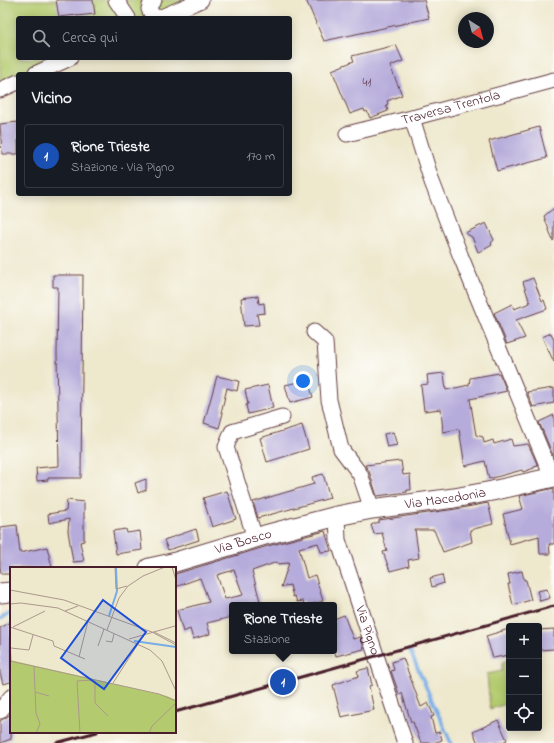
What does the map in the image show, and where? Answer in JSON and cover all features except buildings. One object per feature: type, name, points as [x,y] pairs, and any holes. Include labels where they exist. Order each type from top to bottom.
[{"type":"main road","name":"Via Macedonia","points":[[337,516],[372,509],[454,498],[553,477]]},
{"type":"main road","name":"Via Bosco","points":[[154,567],[337,516]]},
{"type":"main road","points":[[0,593],[10,592]]},
{"type":"street","points":[[116,0],[127,16]]},
{"type":"street","points":[[153,16],[149,9],[154,0]]},
{"type":"street","points":[[164,16],[201,0]]},
{"type":"street","points":[[39,72],[66,60]]},
{"type":"street","name":"Traversa Trentola","points":[[347,134],[554,80]]},
{"type":"street","points":[[0,90],[16,83]]},
{"type":"street","points":[[412,118],[432,182],[461,257],[553,477]]},
{"type":"street","points":[[314,332],[325,342],[329,400],[341,449],[360,474],[372,509]]},
{"type":"street","points":[[255,538],[226,447],[232,432],[282,418]]},
{"type":"street","name":"Via Pigno","points":[[337,516],[338,540],[405,743]]},
{"type":"street","points":[[0,711],[10,698]]},
{"type":"green space","points":[[0,0],[208,0],[171,16],[16,16],[16,60],[72,60],[45,72],[16,72],[16,85],[0,92]]},
{"type":"green space","points":[[506,661],[506,704],[490,709],[487,674],[502,671],[502,662]]},
{"type":"waterway","points":[[0,619],[10,614]]},
{"type":"waterway","points":[[410,651],[451,743]]},
{"type":"railway","points":[[176,712],[554,606]]},
{"type":"railway","points":[[56,743],[93,733]]},
{"type":"place","name":"Rione Trieste","points":[[283,682]]}]
